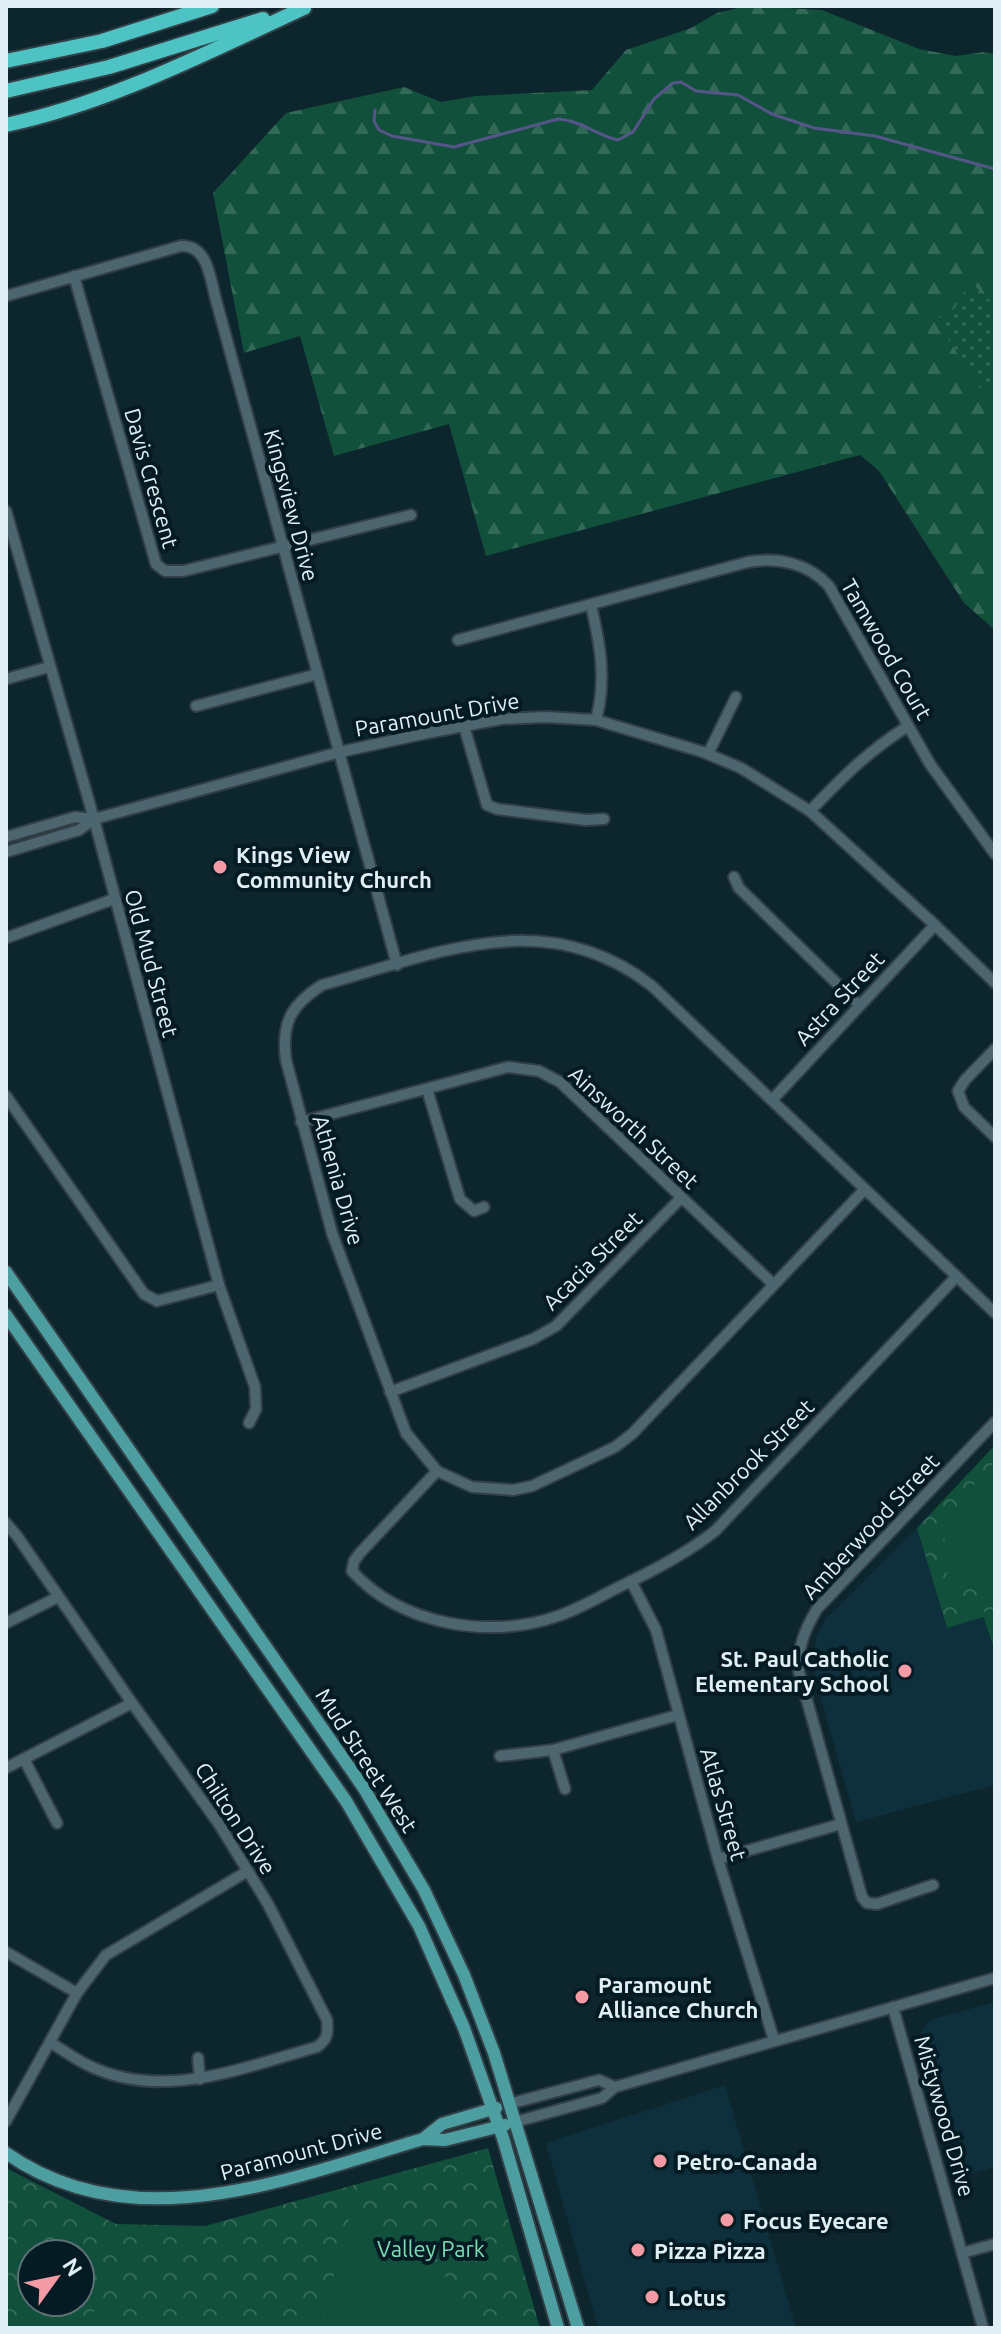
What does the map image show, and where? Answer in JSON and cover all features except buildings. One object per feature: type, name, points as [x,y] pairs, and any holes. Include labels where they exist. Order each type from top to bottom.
[{"type":"highway","points":[[6,61],[102,41],[212,6]]},
{"type":"highway","points":[[6,91],[109,67],[308,7]]},
{"type":"highway","points":[[7,125],[46,117],[138,82],[308,7]]},
{"type":"main road","name":"Mud Street West","points":[[6,1272],[285,1670],[395,1838],[464,1975],[515,2122],[578,2328]]},
{"type":"main road","name":"Mud Street West","points":[[6,1315],[346,1801],[419,1926],[464,2028],[499,2126],[558,2328]]},
{"type":"main road","name":"Paramount Drive","points":[[423,2139],[442,2124],[509,2104]]},
{"type":"main road","name":"Paramount Drive","points":[[6,2153],[53,2179],[109,2196],[182,2199],[267,2184],[423,2139],[445,2140],[515,2122]]},
{"type":"street","name":"Kingsview Drive","points":[[6,296],[181,246],[192,246],[201,252],[221,315],[397,965]]},
{"type":"street","name":"Davis Crescent","points":[[74,276],[156,564],[165,571],[183,571],[281,545]]},
{"type":"street","name":"Old Mud Street","points":[[6,511],[94,819],[219,1285],[255,1387],[256,1409],[249,1423]]},
{"type":"street","points":[[281,545],[411,515]]},
{"type":"street","name":"Tamwood Court","points":[[458,640],[748,562],[775,559],[801,566],[829,586],[930,764],[995,854]]},
{"type":"street","points":[[591,605],[602,652],[602,688],[596,720]]},
{"type":"street","points":[[6,679],[49,667]]},
{"type":"street","points":[[196,706],[318,674]]},
{"type":"street","points":[[708,754],[736,697]]},
{"type":"street","name":"Paramount Drive","points":[[94,819],[340,752],[464,726],[501,719],[559,717],[596,720],[708,754],[741,768],[810,811],[995,983]]},
{"type":"street","points":[[464,726],[487,805],[497,809],[604,819]]},
{"type":"street","points":[[810,811],[845,773],[885,740],[908,726]]},
{"type":"street","points":[[6,837],[75,817],[94,819]]},
{"type":"street","points":[[6,852],[79,830],[94,819]]},
{"type":"street","points":[[734,877],[739,888],[859,1005]]},
{"type":"street","points":[[6,938],[114,899]]},
{"type":"street","name":"Astra Street","points":[[772,1100],[935,925]]},
{"type":"street","name":"Athenia Drive","points":[[865,1189],[632,1434],[615,1447],[532,1486],[513,1490],[472,1487],[437,1471],[406,1433],[332,1233],[301,1122],[283,1042],[292,1011],[304,997],[322,985],[471,946],[510,939],[550,942],[595,953],[638,975],[652,986],[865,1189],[956,1277],[995,1313]]},
{"type":"street","points":[[995,1049],[958,1091],[964,1107],[995,1137]]},
{"type":"street","name":"Ainsworth Street","points":[[301,1122],[508,1067],[544,1073],[565,1087],[773,1284]]},
{"type":"street","points":[[427,1089],[460,1199],[474,1211],[484,1207]]},
{"type":"street","points":[[6,1096],[144,1294],[157,1301],[219,1285]]},
{"type":"street","name":"Acacia Street","points":[[390,1392],[533,1339],[556,1326],[681,1198]]},
{"type":"street","name":"Allanbrook Street","points":[[437,1471],[360,1553],[352,1571],[362,1582],[399,1608],[457,1625],[518,1626],[559,1616],[686,1552],[715,1531],[956,1277]]},
{"type":"street","name":"Amberwood Street","points":[[933,1885],[877,1904],[867,1903],[862,1897],[799,1672],[800,1643],[817,1609],[995,1422]]},
{"type":"street","name":"Chilton Drive","points":[[6,1523],[219,1824],[248,1871],[327,2020],[328,2032],[325,2041],[317,2047],[200,2079],[161,2083],[131,2080],[94,2068],[51,2043]]},
{"type":"street","name":"Atlas Street","points":[[631,1581],[656,1630],[718,1859],[774,2040]]},
{"type":"street","points":[[6,1623],[58,1597]]},
{"type":"street","points":[[6,1768],[132,1703]]},
{"type":"street","points":[[500,1756],[553,1750],[678,1715]]},
{"type":"street","points":[[553,1750],[565,1789]]},
{"type":"street","points":[[24,1759],[57,1823]]},
{"type":"street","points":[[718,1859],[841,1824]]},
{"type":"street","points":[[6,2121],[77,1993],[106,1955],[248,1871]]},
{"type":"street","points":[[6,1952],[77,1993]]},
{"type":"street","name":"Paramount Drive","points":[[515,2122],[602,2098],[615,2087],[995,1978]]},
{"type":"street","name":"Mistywood Drive","points":[[893,2007],[983,2328]]},
{"type":"street","points":[[198,2058],[200,2079]]},
{"type":"street","name":"Paramount Drive","points":[[509,2104],[599,2080],[615,2087]]},
{"type":"street","points":[[962,2253],[995,2244]]},
{"type":"shaded area","name":"St. Paul Catholic Elementary School","points":[[917,1528],[947,1628],[984,1617],[995,1649],[995,1785],[856,1822],[816,1682],[813,1660],[816,1639],[825,1620]]},
{"type":"shaded area","points":[[995,2002],[995,2167],[963,2176],[921,2032],[930,2020]]},
{"type":"shaded area","points":[[725,2085],[796,2328],[598,2328],[546,2143]]},
{"type":"green space","points":[[747,6],[822,10],[919,49],[956,56],[984,52],[995,54],[995,306],[975,286],[961,294],[955,308],[936,319],[978,387],[995,394],[995,630],[964,603],[879,471],[860,455],[486,556],[449,424],[334,456],[300,336],[244,353],[213,193],[286,113],[404,87],[441,102],[476,96],[592,90],[626,50],[691,28],[717,13]]},
{"type":"green space","points":[[995,241],[995,423],[917,314]]},
{"type":"green space","points":[[995,1445],[995,1649],[984,1617],[947,1628],[917,1528]]},
{"type":"green space","points":[[995,1462],[995,1575],[951,1587],[943,1554],[949,1524],[969,1491]]},
{"type":"green space","points":[[995,1609],[995,1651],[982,1613]]},
{"type":"green space","name":"Valley Park","points":[[488,2148],[540,2328],[6,2328],[6,2168],[116,2224],[205,2226]]},
{"type":"green space","points":[[350,2216],[400,2235],[432,2260],[456,2293],[461,2305],[462,2328],[320,2328]]},
{"type":"green space","points":[[101,2309],[118,2313],[121,2328],[81,2328],[86,2318],[96,2318],[96,2311]]},
{"type":"waterway","points":[[375,110],[374,121],[379,130],[392,136],[454,147],[558,119],[618,140],[633,132],[654,99],[673,83],[681,82],[696,91],[738,95],[772,114],[814,128],[875,136],[995,169]]},
{"type":"place","name":"Kings View Community Church","points":[[220,867]]},
{"type":"place","name":"St. Paul Catholic Elementary School","points":[[905,1671]]},
{"type":"place","name":"Paramount Alliance Church","points":[[582,1997]]},
{"type":"place","name":"Petro-Canada","points":[[660,2161]]},
{"type":"place","name":"Focus Eyecare","points":[[727,2220]]},
{"type":"place","name":"Pizza Pizza","points":[[638,2250]]},
{"type":"place","name":"Lotus","points":[[652,2297]]}]
